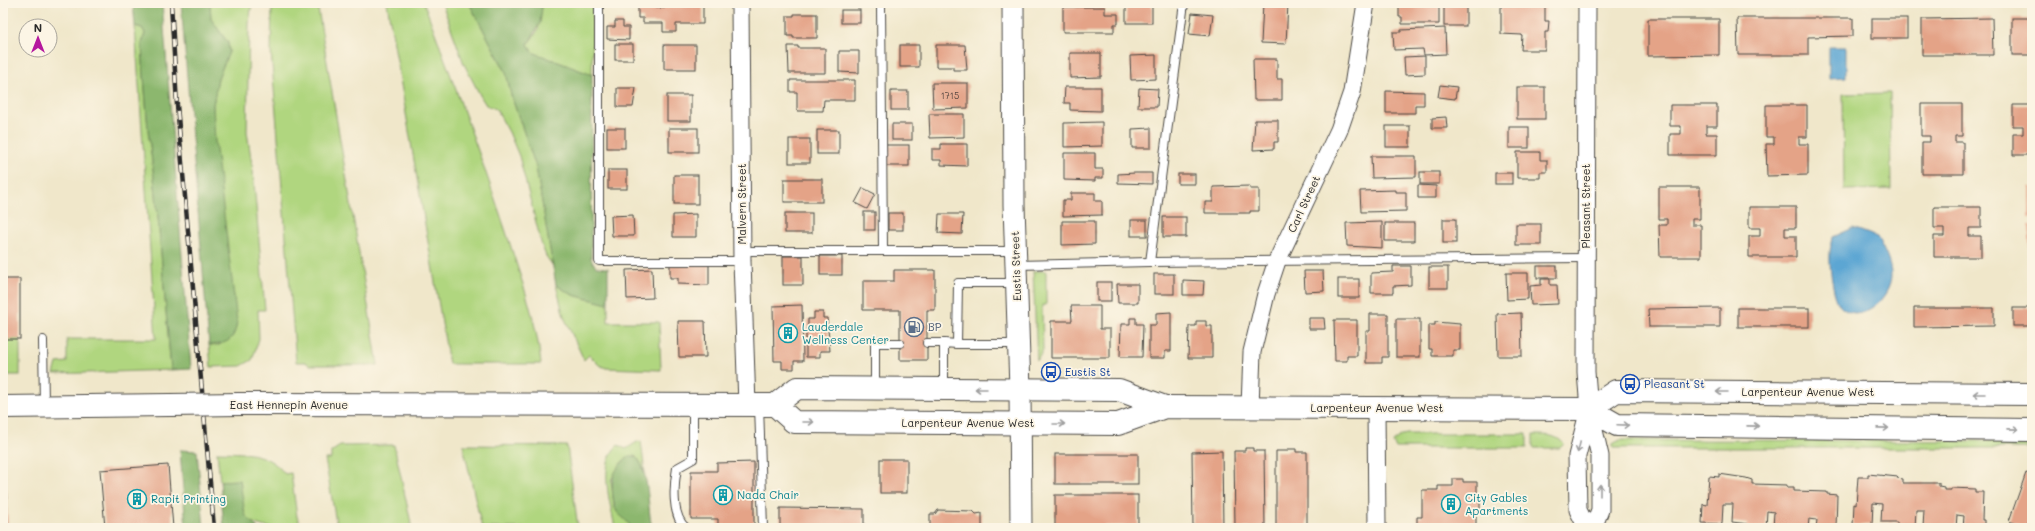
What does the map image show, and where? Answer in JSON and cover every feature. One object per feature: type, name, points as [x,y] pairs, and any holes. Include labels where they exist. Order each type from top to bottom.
[{"type":"main road","name":"Larpenteur Avenue West","points":[[761,405],[797,388],[875,388],[1119,390],[1165,407]]},
{"type":"main road","name":"Larpenteur Avenue West","points":[[1588,409],[1616,392],[2032,394]]},
{"type":"main road","name":"East Hennepin Avenue","points":[[3,407],[240,404],[693,405]]},
{"type":"main road","points":[[693,405],[761,405]]},
{"type":"main road","name":"Larpenteur Avenue West","points":[[761,405],[794,422],[1118,424],[1165,407],[1588,409],[1617,425],[2032,430]]},
{"type":"street","name":"Malvern Street","points":[[740,3],[742,256],[761,405]]},
{"type":"street","name":"Eustis Street","points":[[1013,3],[1021,528]]},
{"type":"street","name":"Carl Street","points":[[1250,407],[1251,366],[1254,344],[1266,294],[1278,261],[1339,130],[1352,92],[1366,3]]},
{"type":"street","name":"Pleasant Street","points":[[1587,3],[1586,372],[1588,409],[1600,456],[1600,510],[1593,528]]},
{"type":"street","points":[[1376,408],[1377,528]]},
{"type":"street","name":"Pleasant Street","points":[[1587,528],[1578,510],[1577,456],[1588,409]]},
{"type":"lane","points":[[600,3],[600,261],[883,250],[1017,266],[1150,262],[1586,258]]},
{"type":"lane","points":[[881,3],[883,250]]},
{"type":"lane","points":[[1150,262],[1184,3]]},
{"type":"lane","points":[[957,344],[958,283],[1017,266]]},
{"type":"lane","points":[[43,340],[44,406]]},
{"type":"lane","points":[[875,388],[875,343],[900,343]]},
{"type":"lane","points":[[927,343],[1019,344]]},
{"type":"lane","points":[[944,343],[944,389]]},
{"type":"lane","points":[[686,528],[678,513],[673,491],[677,468],[693,459],[693,405]]},
{"type":"lane","points":[[761,405],[763,528]]},
{"type":"green space","points":[[133,3],[162,3],[191,369],[171,370],[156,194],[148,129],[142,44],[145,33],[142,28],[135,26]]},
{"type":"green space","points":[[181,3],[210,3],[211,19],[228,43],[229,52],[218,78],[213,105],[215,141],[237,321],[232,337],[221,344],[209,345]]},
{"type":"green space","points":[[210,3],[252,3],[249,23],[247,132],[253,171],[265,310],[258,310],[259,339],[252,360],[241,366],[211,367],[209,345],[220,345],[213,105],[218,78],[229,52],[228,43],[211,19]]},
{"type":"green space","points":[[272,3],[317,3],[378,365],[310,365],[305,362],[296,362],[271,51]]},
{"type":"green space","points":[[387,3],[424,3],[478,151],[519,271],[533,317],[541,364],[449,364]]},
{"type":"green space","points":[[442,3],[469,3],[506,72],[511,95],[536,167],[553,266],[546,256],[542,246],[519,156],[509,132],[496,109],[486,105],[481,97],[464,64]]},
{"type":"green space","points":[[469,3],[539,3],[542,7],[540,23],[528,44],[532,52],[592,75],[591,259],[596,267],[608,268],[608,304],[573,295],[556,285],[536,167],[511,95],[506,72]]},
{"type":"green space","points":[[539,3],[593,3],[592,75],[532,52],[528,44],[538,30],[542,7]]},
{"type":"green space","points":[[135,26],[142,28],[145,33],[142,44],[148,129],[156,194],[171,370],[54,374],[57,363],[67,362],[67,339],[156,339]]},
{"type":"green space","points":[[1890,93],[1891,189],[1844,190],[1843,94]]},
{"type":"green space","points":[[1033,271],[1046,271],[1046,305],[1042,305],[1043,350],[1037,361]]},
{"type":"green space","points":[[556,285],[573,295],[608,304],[608,322],[659,322],[661,370],[606,368],[599,365],[589,355],[584,360],[564,317]]},
{"type":"green space","points":[[3,339],[20,339],[20,375],[3,375]]},
{"type":"green space","points":[[1527,434],[1527,448],[1396,448],[1393,442],[1402,435]]},
{"type":"green space","points":[[1533,435],[1546,435],[1554,437],[1564,444],[1560,448],[1533,448]]},
{"type":"green space","points":[[1620,440],[2032,441],[2032,448],[1613,448],[1611,445]]},
{"type":"green space","points":[[641,441],[645,473],[639,460],[629,456],[621,463],[611,480],[614,506],[629,522],[631,528],[615,528],[607,485],[608,462],[618,445],[626,449]]},
{"type":"green space","points":[[394,445],[412,528],[337,528],[325,459],[331,459],[331,452],[340,446]]},
{"type":"green space","points":[[463,445],[567,446],[578,528],[482,528]]},
{"type":"green space","points":[[180,450],[197,451],[204,528],[186,528]]},
{"type":"green space","points":[[217,452],[246,453],[263,457],[278,466],[285,474],[291,473],[297,517],[302,528],[262,526],[249,519],[245,514],[243,506],[240,480],[220,481]]},
{"type":"green space","points":[[629,456],[635,456],[640,462],[646,479],[652,528],[631,528],[615,508],[612,490],[614,474],[619,466]]},
{"type":"green space","points":[[240,480],[245,515],[258,528],[224,528],[220,481]]},
{"type":"water","points":[[1829,47],[1846,47],[1846,77],[1829,78]]},
{"type":"water","points":[[1853,228],[1877,237],[1887,256],[1891,272],[1886,293],[1874,306],[1866,311],[1858,313],[1850,312],[1842,308],[1839,304],[1834,291],[1830,265],[1830,251],[1833,237]]},
{"type":"building","points":[[638,3],[656,3],[656,8],[664,8],[664,3],[703,3],[703,24],[676,24],[676,32],[663,32],[663,23],[643,23],[643,18],[638,18]]},
{"type":"building","points":[[918,3],[954,3],[954,4],[918,5]]},
{"type":"building","points":[[1126,3],[1152,3],[1152,23],[1126,23]]},
{"type":"building","points":[[1263,3],[1288,3],[1286,44],[1261,43]]},
{"type":"building","points":[[1399,3],[1439,3],[1439,24],[1402,24],[1402,17],[1399,17]]},
{"type":"building","points":[[1545,3],[1545,21],[1549,21],[1548,32],[1545,32],[1545,50],[1521,50],[1522,35],[1501,34],[1501,4]]},
{"type":"building","points":[[1444,4],[1466,4],[1466,26],[1444,26]]},
{"type":"building","points":[[1063,7],[1105,7],[1105,14],[1118,14],[1118,24],[1114,24],[1114,32],[1063,32]]},
{"type":"building","points":[[841,10],[860,10],[860,23],[841,23]]},
{"type":"building","points":[[1192,13],[1213,15],[1210,36],[1189,34]]},
{"type":"building","points":[[794,14],[817,14],[817,38],[793,38],[793,36],[787,36],[787,16],[794,16]]},
{"type":"building","points":[[1737,18],[1853,18],[1853,36],[1808,37],[1808,55],[1738,55]]},
{"type":"building","points":[[1872,18],[1907,18],[1907,38],[1872,38]]},
{"type":"building","points":[[1992,18],[1993,55],[1922,55],[1922,19]]},
{"type":"building","points":[[2012,18],[2032,18],[2032,55],[2012,55]]},
{"type":"building","points":[[1648,19],[1719,19],[1719,55],[1648,56]]},
{"type":"building","points":[[615,21],[623,21],[623,27],[629,27],[629,40],[607,39],[607,27],[615,27]]},
{"type":"building","points":[[1445,28],[1446,54],[1424,55],[1423,49],[1394,50],[1393,32],[1401,32],[1401,30]]},
{"type":"building","points":[[615,44],[633,44],[633,60],[615,60]]},
{"type":"building","points":[[664,45],[696,45],[696,69],[664,69]]},
{"type":"building","points":[[900,45],[919,45],[919,67],[900,67]]},
{"type":"building","points":[[936,45],[965,45],[967,70],[953,70],[953,67],[936,67]]},
{"type":"building","points":[[788,46],[798,46],[798,48],[825,48],[825,73],[789,73]]},
{"type":"building","points":[[839,51],[859,51],[859,73],[839,72]]},
{"type":"building","points":[[1070,53],[1101,53],[1101,77],[1070,78]]},
{"type":"building","points":[[1156,55],[1156,79],[1131,80],[1130,56]]},
{"type":"building","points":[[1425,56],[1425,74],[1405,75],[1404,57]]},
{"type":"building","points":[[1253,59],[1277,59],[1277,79],[1282,79],[1282,100],[1254,100]]},
{"type":"building","points":[[790,80],[855,80],[855,100],[824,100],[823,111],[797,111],[797,92],[790,92]]},
{"type":"building","points":[[932,83],[968,83],[968,108],[933,109]]},
{"type":"building","points":[[1440,85],[1457,87],[1455,99],[1438,97]]},
{"type":"building","points":[[1065,87],[1101,87],[1101,111],[1070,110],[1070,103],[1064,103]]},
{"type":"building","points":[[1517,87],[1545,87],[1545,119],[1517,119]]},
{"type":"building","points":[[617,88],[636,88],[633,107],[617,107]]},
{"type":"building","points":[[1139,88],[1158,89],[1157,107],[1138,107]]},
{"type":"building","points":[[891,91],[908,91],[908,110],[891,110]]},
{"type":"building","points":[[1386,91],[1424,92],[1424,105],[1415,105],[1415,113],[1386,113]]},
{"type":"building","points":[[667,95],[691,95],[691,121],[667,121]]},
{"type":"building","points":[[1921,104],[1962,104],[1962,136],[1955,136],[1955,142],[1963,142],[1963,174],[1922,174],[1922,142],[1930,142],[1930,136],[1921,136]]},
{"type":"building","points":[[1670,105],[1717,105],[1717,126],[1706,126],[1706,134],[1717,134],[1717,155],[1670,155],[1670,134],[1681,134],[1681,126],[1670,126]]},
{"type":"building","points":[[1766,105],[1807,105],[1807,137],[1799,137],[1799,144],[1808,144],[1808,175],[1767,176],[1766,144],[1774,144],[1774,137],[1766,137]]},
{"type":"building","points":[[2013,105],[2032,105],[2032,155],[2013,155],[2013,134],[2023,134],[2023,126],[2013,126]]},
{"type":"building","points":[[929,114],[964,114],[964,137],[930,138]]},
{"type":"building","points":[[1446,117],[1447,128],[1432,128],[1432,118]]},
{"type":"building","points":[[1255,120],[1278,120],[1278,142],[1274,142],[1274,149],[1253,150]]},
{"type":"building","points":[[1102,122],[1102,146],[1064,147],[1064,123]]},
{"type":"building","points":[[892,124],[912,124],[912,140],[892,140]]},
{"type":"building","points":[[1386,126],[1410,126],[1410,147],[1386,147]]},
{"type":"building","points":[[1509,127],[1529,127],[1529,148],[1509,148]]},
{"type":"building","points":[[607,128],[625,128],[625,148],[607,148]]},
{"type":"building","points":[[669,128],[698,128],[698,152],[669,152]]},
{"type":"building","points":[[1151,128],[1151,148],[1132,148],[1132,129]]},
{"type":"building","points":[[817,130],[839,130],[839,154],[817,154]]},
{"type":"building","points":[[789,139],[810,139],[810,163],[789,163]]},
{"type":"building","points":[[941,144],[967,144],[967,166],[941,165],[941,160],[932,160],[932,149],[941,149]]},
{"type":"building","points":[[886,145],[909,145],[909,166],[886,166]]},
{"type":"building","points":[[1517,152],[1540,152],[1540,160],[1547,160],[1547,172],[1540,172],[1540,178],[1517,178]]},
{"type":"building","points":[[1064,153],[1095,153],[1095,169],[1103,169],[1103,178],[1095,178],[1095,181],[1064,180]]},
{"type":"building","points":[[1371,156],[1416,156],[1416,177],[1372,178]]},
{"type":"building","points":[[608,170],[627,170],[627,189],[608,189]]},
{"type":"building","points":[[1420,172],[1439,172],[1439,184],[1420,184]]},
{"type":"building","points":[[1152,173],[1152,184],[1118,183],[1118,174]]},
{"type":"building","points":[[1495,173],[1512,173],[1512,184],[1495,184]]},
{"type":"building","points":[[1178,174],[1195,174],[1195,184],[1178,184]]},
{"type":"building","points":[[674,175],[698,175],[698,204],[674,204]]},
{"type":"building","points":[[784,179],[822,179],[822,202],[784,202]]},
{"type":"building","points":[[1418,185],[1436,186],[1436,198],[1418,198]]},
{"type":"building","points":[[1250,186],[1250,189],[1259,189],[1259,211],[1250,211],[1250,213],[1205,213],[1205,202],[1213,202],[1213,187]]},
{"type":"building","points":[[2029,186],[2032,186],[2032,218],[2029,218]]},
{"type":"building","points":[[1659,187],[1700,187],[1700,219],[1692,219],[1692,225],[1701,225],[1701,257],[1660,257],[1659,225],[1667,225],[1667,219],[1659,219]]},
{"type":"building","points":[[863,188],[875,194],[867,209],[855,203]]},
{"type":"building","points":[[1396,190],[1396,192],[1406,192],[1406,211],[1361,212],[1360,191]]},
{"type":"building","points":[[1071,193],[1095,193],[1095,201],[1102,201],[1102,215],[1063,216],[1063,200],[1071,200]]},
{"type":"building","points":[[1749,207],[1796,207],[1796,228],[1785,228],[1785,236],[1796,236],[1796,257],[1749,257],[1749,236],[1760,236],[1760,228],[1749,228]]},
{"type":"building","points":[[1934,207],[1981,207],[1981,228],[1969,228],[1969,236],[1981,236],[1981,257],[1934,257],[1934,236],[1944,236],[1944,228],[1934,228]]},
{"type":"building","points":[[864,212],[875,212],[875,230],[864,230]]},
{"type":"building","points":[[785,213],[812,213],[812,233],[785,233]]},
{"type":"building","points":[[888,213],[903,213],[903,230],[888,230]]},
{"type":"building","points":[[696,214],[696,237],[673,237],[673,215]]},
{"type":"building","points":[[939,214],[963,214],[962,234],[938,233]]},
{"type":"building","points":[[633,215],[634,236],[612,236],[611,216]]},
{"type":"building","points":[[1163,217],[1186,217],[1186,237],[1163,237]]},
{"type":"building","points":[[1443,219],[1456,219],[1456,243],[1443,243]]},
{"type":"building","points":[[1131,220],[1147,220],[1147,236],[1131,236]]},
{"type":"building","points":[[1062,221],[1095,221],[1095,244],[1062,245]]},
{"type":"building","points":[[1382,222],[1382,248],[1347,246],[1346,223]]},
{"type":"building","points":[[1385,223],[1414,223],[1414,241],[1385,241]]},
{"type":"building","points":[[1516,224],[1541,224],[1541,245],[1516,245]]},
{"type":"building","points":[[2029,225],[2032,225],[2032,257],[2029,257]]},
{"type":"building","points":[[783,256],[803,256],[803,285],[783,285]]},
{"type":"building","points":[[820,256],[842,256],[842,275],[820,275]]},
{"type":"building","points":[[670,264],[709,264],[709,285],[678,284],[678,278],[670,278]]},
{"type":"building","points":[[1393,266],[1411,266],[1411,285],[1393,286],[1393,293],[1371,293],[1371,273],[1393,272]]},
{"type":"building","points":[[1537,266],[1557,266],[1557,278],[1537,278]]},
{"type":"building","points":[[1429,267],[1448,267],[1448,288],[1429,288]]},
{"type":"building","points":[[652,269],[653,298],[627,299],[626,270]]},
{"type":"building","name":"BP","points":[[894,270],[935,270],[935,310],[927,310],[927,360],[900,360],[900,310],[863,310],[863,281],[894,281]]},
{"type":"building","points":[[1304,271],[1323,271],[1324,291],[1305,292]]},
{"type":"building","points":[[1506,273],[1528,273],[1528,299],[1507,300]]},
{"type":"building","points":[[1154,274],[1174,274],[1174,294],[1154,294]]},
{"type":"building","points":[[3,279],[20,279],[20,339],[3,339]]},
{"type":"building","points":[[1338,279],[1359,279],[1359,298],[1338,298]]},
{"type":"building","points":[[1541,279],[1550,279],[1550,285],[1557,285],[1558,304],[1531,305],[1530,286],[1541,285]]},
{"type":"building","points":[[1183,280],[1204,281],[1203,295],[1183,295]]},
{"type":"building","points":[[1097,282],[1111,282],[1111,301],[1097,301]]},
{"type":"building","points":[[1117,284],[1138,284],[1138,303],[1118,303]]},
{"type":"building","name":"Lauderdale Wellness Center","points":[[802,305],[803,361],[794,361],[794,369],[782,369],[782,361],[774,361],[773,306]]},
{"type":"building","points":[[1071,306],[1100,306],[1100,329],[1110,329],[1110,358],[1051,358],[1051,321],[1072,321]]},
{"type":"building","points":[[1720,308],[1720,327],[1649,327],[1648,309]]},
{"type":"building","points":[[1738,308],[1809,308],[1809,327],[1738,327]]},
{"type":"building","points":[[1914,308],[1994,308],[1994,326],[1914,327]]},
{"type":"building","points":[[2013,308],[2032,308],[2032,326],[2013,326]]},
{"type":"building","points":[[814,312],[823,312],[823,318],[827,318],[830,351],[820,351],[820,357],[806,357],[806,329],[808,329],[808,319],[814,319]]},
{"type":"building","points":[[1171,312],[1171,351],[1165,351],[1165,358],[1149,358],[1149,325],[1156,325],[1156,313]]},
{"type":"building","points":[[1521,313],[1522,356],[1498,356],[1497,314]]},
{"type":"building","points":[[1370,314],[1388,314],[1388,357],[1382,357],[1382,363],[1366,363],[1366,331],[1370,331]]},
{"type":"building","points":[[1130,318],[1136,318],[1136,324],[1143,324],[1142,357],[1120,357],[1121,324],[1130,324]]},
{"type":"building","points":[[1309,318],[1324,318],[1325,329],[1309,329]]},
{"type":"building","points":[[1396,319],[1420,319],[1420,357],[1396,357]]},
{"type":"building","points":[[1334,320],[1357,320],[1357,356],[1347,356],[1347,361],[1335,361]]},
{"type":"building","points":[[678,321],[705,321],[706,357],[679,357]]},
{"type":"building","points":[[1196,321],[1206,321],[1206,326],[1212,326],[1212,358],[1188,358],[1189,326],[1196,326]]},
{"type":"building","points":[[1435,322],[1460,324],[1460,350],[1453,350],[1453,356],[1432,356],[1432,349],[1429,349],[1429,325],[1435,325]]},
{"type":"building","points":[[1245,448],[1253,448],[1253,451],[1264,451],[1265,528],[1235,528],[1234,451],[1245,451]]},
{"type":"building","points":[[1288,449],[1296,449],[1296,452],[1307,452],[1307,528],[1276,528],[1276,451],[1288,451]]},
{"type":"building","points":[[1222,451],[1223,528],[1193,528],[1192,452]]},
{"type":"building","points":[[1055,454],[1138,454],[1138,484],[1055,484]]},
{"type":"building","points":[[880,459],[907,459],[907,493],[880,493]]},
{"type":"building","name":"Nada Chair","points":[[754,462],[754,528],[718,528],[718,519],[691,519],[691,471],[717,471],[717,463]]},
{"type":"building","name":"Rapit Printing","points":[[168,465],[173,528],[105,528],[100,470]]},
{"type":"building","points":[[2026,473],[2032,475],[2032,512],[2026,527],[2009,521]]},
{"type":"building","points":[[1719,474],[1746,478],[1752,480],[1752,484],[1787,485],[1787,487],[1794,487],[1794,491],[1827,492],[1827,494],[1837,495],[1836,528],[1816,528],[1817,520],[1809,519],[1808,528],[1773,528],[1774,512],[1767,511],[1766,528],[1747,528],[1748,524],[1732,522],[1733,504],[1723,504],[1722,524],[1702,523],[1703,504],[1707,505],[1709,476],[1719,477]]},
{"type":"building","points":[[1868,474],[1898,477],[1897,478],[1903,479],[1903,483],[1939,483],[1939,486],[1944,487],[1944,490],[1951,490],[1951,488],[1975,489],[1975,492],[1983,492],[1982,520],[1984,520],[1984,528],[1963,528],[1964,516],[1957,515],[1956,528],[1923,528],[1924,510],[1916,510],[1915,528],[1897,527],[1897,522],[1881,522],[1882,504],[1873,503],[1872,525],[1853,525],[1858,477],[1868,477]]},
{"type":"building","name":"City Gables Apartments","points":[[1453,479],[1463,479],[1463,482],[1477,482],[1477,497],[1480,497],[1480,512],[1476,512],[1476,526],[1481,526],[1481,528],[1417,528],[1417,517],[1422,517],[1422,490],[1438,490],[1438,486],[1453,486]]},
{"type":"building","points":[[3,481],[6,481],[8,528],[3,528]]},
{"type":"building","points":[[1055,495],[1138,495],[1138,526],[1055,526]]},
{"type":"building","points":[[780,508],[864,509],[864,528],[780,528]]},
{"type":"building","points":[[938,510],[973,511],[976,514],[982,513],[982,528],[930,528],[930,514],[935,514]]},
{"type":"railway","points":[[171,3],[177,105],[214,528]]},
{"type":"place","name":"BP","points":[[914,327]]},
{"type":"place","name":"Lauderdale Wellness Center","points":[[788,333]]},
{"type":"place","name":"Eustis St","points":[[1051,372]]},
{"type":"place","name":"Pleasant St","points":[[1630,384]]},
{"type":"place","name":"Nada Chair","points":[[723,495]]},
{"type":"place","name":"Rapit Printing","points":[[137,499]]},
{"type":"place","name":"City Gables Apartments","points":[[1451,504]]}]
